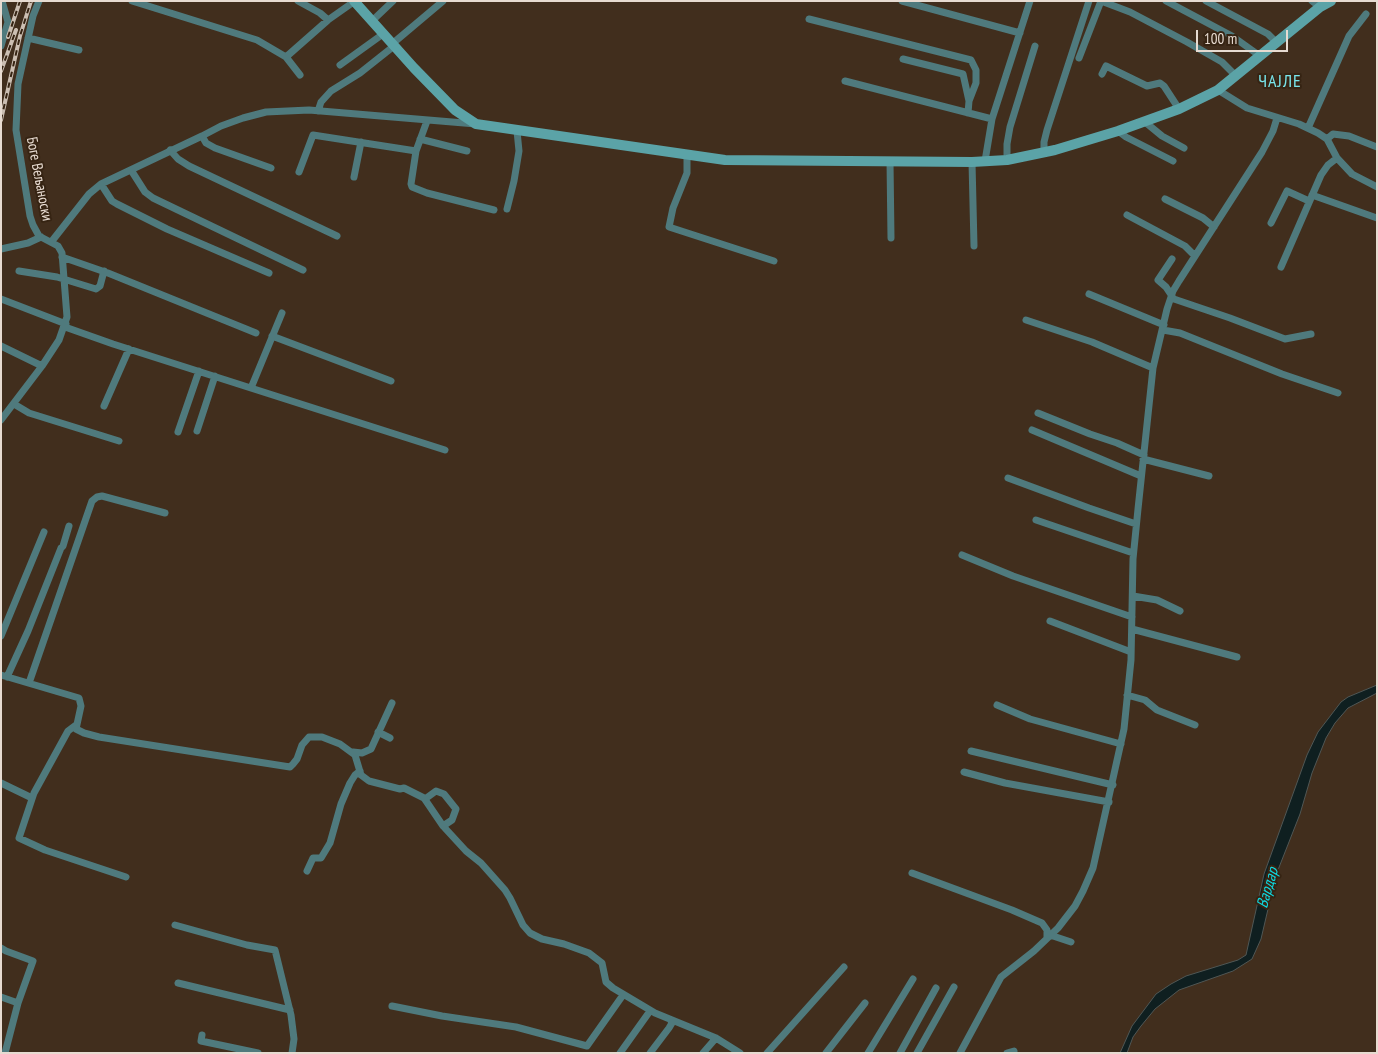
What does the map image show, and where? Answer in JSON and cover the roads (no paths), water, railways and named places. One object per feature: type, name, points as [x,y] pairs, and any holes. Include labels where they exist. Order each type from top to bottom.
[{"type":"main road","points":[[355,1],[393,45],[455,110],[476,124],[725,160],[972,162],[1007,160],[1044,152],[1118,131],[1179,109],[1218,90],[1277,43],[1316,4],[1331,1]]},
{"type":"street","points":[[1,46],[8,22],[2,1]]},
{"type":"street","name":"Боге Вељаноски","points":[[2,418],[42,366],[59,340],[68,317],[62,257],[58,246],[52,241],[41,237],[36,231],[30,216],[16,130],[18,84],[28,38],[39,1]]},
{"type":"street","points":[[132,1],[257,40],[286,56],[300,75]]},
{"type":"street","points":[[298,1],[320,13],[328,20]]},
{"type":"street","points":[[286,56],[328,20],[355,1]]},
{"type":"street","points":[[372,21],[393,1]]},
{"type":"street","points":[[318,111],[321,102],[331,91],[360,73],[443,1]]},
{"type":"street","points":[[902,1],[1020,33]]},
{"type":"street","points":[[985,161],[992,119],[1030,1]]},
{"type":"street","points":[[1044,152],[1046,130],[1089,1]]},
{"type":"street","points":[[1079,58],[1102,1],[1130,12],[1180,38],[1222,62],[1236,76]]},
{"type":"street","points":[[1166,1],[1232,36],[1260,56]]},
{"type":"street","points":[[1206,1],[1268,34],[1277,43]]},
{"type":"street","points":[[1308,128],[1349,36],[1366,14]]},
{"type":"street","points":[[809,19],[971,60],[976,75],[976,83],[969,101]]},
{"type":"street","points":[[340,65],[383,34]]},
{"type":"street","points":[[28,38],[79,50]]},
{"type":"street","points":[[1007,160],[1010,126],[1035,46]]},
{"type":"street","points":[[903,59],[964,74],[969,101],[968,113]]},
{"type":"street","points":[[1102,74],[1106,66],[1147,86],[1160,82],[1179,109]]},
{"type":"street","points":[[845,81],[992,119]]},
{"type":"street","points":[[1218,90],[1247,108],[1308,128],[1327,140],[1337,158],[1352,174],[1377,187]]},
{"type":"street","points":[[52,241],[89,194],[101,184],[220,126],[266,112],[318,111],[476,124]]},
{"type":"street","points":[[960,1053],[1002,977],[1034,951],[1075,906],[1093,868],[1121,744],[1127,695],[1131,652],[1136,524],[1153,368],[1171,297],[1262,152],[1273,131],[1277,118]]},
{"type":"street","points":[[427,121],[416,151],[411,184],[415,189],[494,210]]},
{"type":"street","points":[[1145,122],[1162,136],[1184,148]]},
{"type":"street","points":[[507,209],[514,181],[518,151],[517,130]]},
{"type":"street","points":[[1118,131],[1173,161]]},
{"type":"street","points":[[1327,140],[1333,134],[1349,136],[1377,147]]},
{"type":"street","points":[[299,172],[313,135],[416,151]]},
{"type":"street","points":[[202,136],[206,143],[216,148],[271,168]]},
{"type":"street","points":[[420,139],[467,151]]},
{"type":"street","points":[[354,177],[361,142]]},
{"type":"street","points":[[170,150],[178,159],[189,166],[337,236]]},
{"type":"street","points":[[687,156],[686,172],[673,208],[669,227],[774,261]]},
{"type":"street","points":[[1281,267],[1324,170],[1337,158]]},
{"type":"street","points":[[890,161],[891,238]]},
{"type":"street","points":[[972,162],[974,246]]},
{"type":"street","points":[[132,170],[145,192]]},
{"type":"street","points":[[101,184],[112,201],[117,204],[168,229],[269,273]]},
{"type":"street","points":[[136,186],[303,270]]},
{"type":"street","points":[[1271,224],[1287,191],[1377,218]]},
{"type":"street","points":[[1165,199],[1203,218],[1214,227]]},
{"type":"street","points":[[1127,215],[1184,246],[1195,256]]},
{"type":"street","points":[[1,249],[28,243],[41,237]]},
{"type":"street","points":[[62,257],[104,271],[256,333]]},
{"type":"street","points":[[1172,259],[1158,280],[1166,286],[1171,297],[1284,339],[1311,334]]},
{"type":"street","points":[[19,271],[96,289],[100,286],[104,271]]},
{"type":"street","points":[[1089,294],[1163,328],[1282,374],[1338,393]]},
{"type":"street","points":[[1,299],[65,326],[129,349],[446,450]]},
{"type":"street","points":[[251,388],[282,313]]},
{"type":"street","points":[[1026,320],[1092,342],[1153,368]]},
{"type":"street","points":[[272,336],[391,381]]},
{"type":"street","points":[[1,346],[42,366]]},
{"type":"street","points":[[104,406],[129,349]]},
{"type":"street","points":[[178,432],[199,371]]},
{"type":"street","points":[[197,431],[215,376]]},
{"type":"street","points":[[14,404],[29,413],[119,441]]},
{"type":"street","points":[[1038,413],[1117,443],[1143,457],[1209,476]]},
{"type":"street","points":[[1032,430],[1141,476]]},
{"type":"street","points":[[1008,478],[1136,524]]},
{"type":"street","points":[[29,683],[92,501],[102,496],[165,513]]},
{"type":"street","points":[[1036,520],[1134,554]]},
{"type":"street","points":[[67,528],[28,631],[4,676],[79,698],[81,706],[76,729],[99,737],[286,766],[293,764],[302,745],[309,737],[313,736],[331,740],[353,752],[362,753],[370,749],[392,703]]},
{"type":"street","points":[[1,636],[44,532]]},
{"type":"street","points":[[962,555],[1013,576],[1132,617]]},
{"type":"street","points":[[1133,596],[1157,600],[1180,611]]},
{"type":"street","points":[[1050,621],[1131,652]]},
{"type":"street","points":[[1132,629],[1237,657]]},
{"type":"street","points":[[1127,695],[1145,700],[1157,710],[1195,724]]},
{"type":"street","points":[[997,705],[1030,719],[1121,744]]},
{"type":"street","points":[[76,725],[68,731],[32,798],[19,838],[46,850],[126,877]]},
{"type":"street","points":[[378,732],[390,738]]},
{"type":"street","points":[[971,750],[1112,785]]},
{"type":"street","points":[[353,752],[364,778],[373,783],[400,789],[404,788],[425,799],[443,826],[466,851],[481,863],[505,890],[526,929],[542,939],[564,944],[594,956],[602,963],[606,982],[623,994],[650,1011],[671,1021],[695,1028],[740,1053]]},
{"type":"street","points":[[307,871],[313,858],[321,858],[330,843],[341,804],[355,774],[360,772]]},
{"type":"street","points":[[964,772],[1005,783],[1109,802]]},
{"type":"street","points":[[1,783],[32,798]]},
{"type":"street","points":[[425,799],[436,791],[444,794],[456,809],[452,820],[443,826]]},
{"type":"street","points":[[912,873],[1042,923],[1048,930],[1049,936]]},
{"type":"street","points":[[175,925],[247,945],[275,950],[290,1010],[294,1039],[292,1053]]},
{"type":"street","points":[[1049,936],[1071,942]]},
{"type":"street","points":[[1,948],[6,952],[33,961],[18,1003],[5,1053]]},
{"type":"street","points":[[767,1053],[844,967]]},
{"type":"street","points":[[868,1053],[914,979]]},
{"type":"street","points":[[178,983],[290,1010]]},
{"type":"street","points":[[917,1053],[954,987]]},
{"type":"street","points":[[900,1053],[936,988]]},
{"type":"street","points":[[392,1006],[442,1016],[516,1027],[587,1046],[623,994]]},
{"type":"street","points":[[1,997],[18,1003]]},
{"type":"street","points":[[826,1053],[865,1003]]},
{"type":"street","points":[[620,1053],[650,1011]]},
{"type":"street","points":[[650,1053],[672,1023],[671,1021]]},
{"type":"street","points":[[202,1035],[200,1041],[258,1053]]},
{"type":"street","points":[[704,1053],[716,1038]]},
{"type":"water","name":"Вардар","points":[[1377,685],[1377,693],[1348,708],[1335,723],[1326,738],[1312,773],[1300,814],[1276,875],[1261,939],[1252,959],[1233,971],[1179,990],[1155,1009],[1133,1037],[1127,1053],[1120,1053],[1132,1026],[1156,994],[1186,976],[1238,960],[1246,955],[1264,874],[1307,755],[1318,732],[1341,702],[1348,697]]},
{"type":"railway","points":[[8,37],[20,1]]},
{"type":"railway","points":[[1,120],[20,36],[31,1]]},
{"type":"railway","points":[[1,71],[16,30]]},
{"type":"district","name":"ЧАЈЛЕ","points":[[1280,82]]}]
